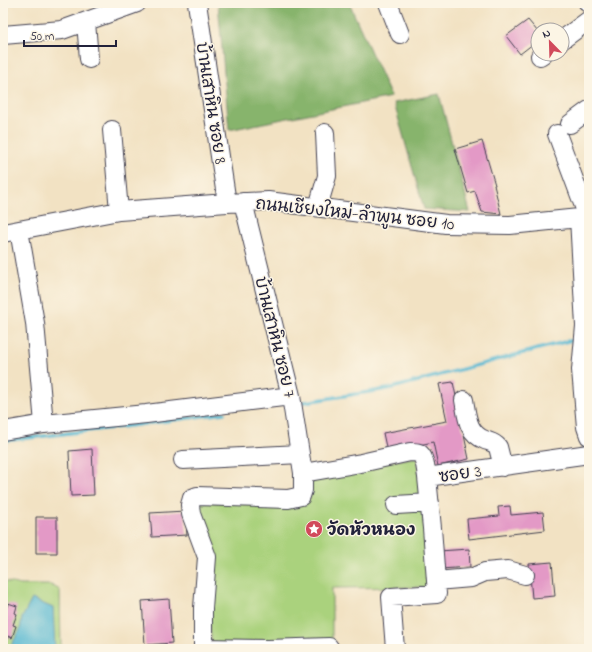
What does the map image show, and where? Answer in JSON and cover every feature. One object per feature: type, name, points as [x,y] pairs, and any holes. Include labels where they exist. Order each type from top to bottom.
[{"type":"street","points":[[3,35],[62,30],[86,22],[118,6],[137,3]]},
{"type":"street","name":"บ้านเสาหิน ซอย 8","points":[[197,3],[235,203]]},
{"type":"street","points":[[388,3],[400,34]]},
{"type":"street","points":[[570,34],[589,20]]},
{"type":"street","points":[[86,22],[89,59]]},
{"type":"street","points":[[589,110],[563,129],[585,218],[586,326],[582,350],[581,370],[586,427],[589,436]]},
{"type":"street","points":[[112,130],[119,211]]},
{"type":"street","points":[[318,207],[327,176],[324,133]]},
{"type":"street","name":"ถนนเชียงใหม่-ลำพูน ซอย 10","points":[[11,232],[119,211],[268,201],[446,224],[510,225],[585,218]]},
{"type":"street","name":"บ้านเสาหิน ซอย 7","points":[[203,649],[203,608],[207,557],[191,514],[190,505],[192,498],[197,496],[288,499],[301,496],[303,493],[303,473],[291,396],[235,203]]},
{"type":"street","points":[[11,232],[35,323],[44,424]]},
{"type":"street","points":[[3,431],[44,424],[146,414],[291,396]]},
{"type":"street","points":[[464,400],[470,429],[479,437],[493,443],[498,447],[503,466]]},
{"type":"street","name":"ซอย 3","points":[[303,473],[361,463],[410,452],[418,452],[422,454],[427,477],[589,454]]},
{"type":"street","points":[[183,460],[300,454]]},
{"type":"street","points":[[395,649],[391,597],[437,594],[427,477]]},
{"type":"street","points":[[396,506],[430,503]]},
{"type":"street","points":[[436,581],[471,578],[486,572],[508,570],[525,575]]},
{"type":"street","points":[[203,649],[329,648]]},
{"type":"green space","points":[[218,3],[349,3],[391,97],[229,130]]},
{"type":"green space","points":[[439,94],[470,212],[424,209],[394,103]]},
{"type":"green space","name":"วัดหัวหนอง","points":[[417,457],[430,587],[332,588],[332,644],[212,644],[196,502],[302,502],[307,476]]},
{"type":"green space","points":[[3,581],[21,585],[51,585],[60,590],[61,649],[3,649]]},
{"type":"water","points":[[32,599],[53,608],[55,649],[9,649],[20,630],[22,618]]},
{"type":"building","points":[[528,20],[530,22],[530,46],[520,54],[506,36]]},
{"type":"building","points":[[482,141],[495,185],[501,214],[482,212],[475,191],[468,193],[455,149]]},
{"type":"building","points":[[453,382],[469,459],[438,466],[433,442],[387,452],[383,433],[447,421],[439,384]]},
{"type":"building","points":[[92,449],[94,495],[71,496],[69,451]]},
{"type":"building","points":[[510,506],[511,515],[543,512],[545,530],[469,539],[467,519],[499,516],[498,507]]},
{"type":"building","points":[[185,511],[187,535],[152,537],[150,513]]},
{"type":"building","points":[[36,517],[57,517],[57,553],[36,553]]},
{"type":"building","points":[[469,549],[470,567],[440,569],[439,551]]},
{"type":"building","points":[[552,562],[555,596],[532,598],[529,564]]},
{"type":"building","points":[[169,599],[172,643],[145,645],[142,601]]},
{"type":"building","points":[[8,603],[17,606],[15,613],[17,614],[13,625],[16,626],[12,638],[8,636],[3,649],[3,608],[6,609]]},
{"type":"waterway","points":[[298,403],[388,389],[568,341],[578,341]]},
{"type":"waterway","points":[[3,441],[224,413]]},
{"type":"place","name":"วัดหัวหนอง","points":[[314,529]]}]
